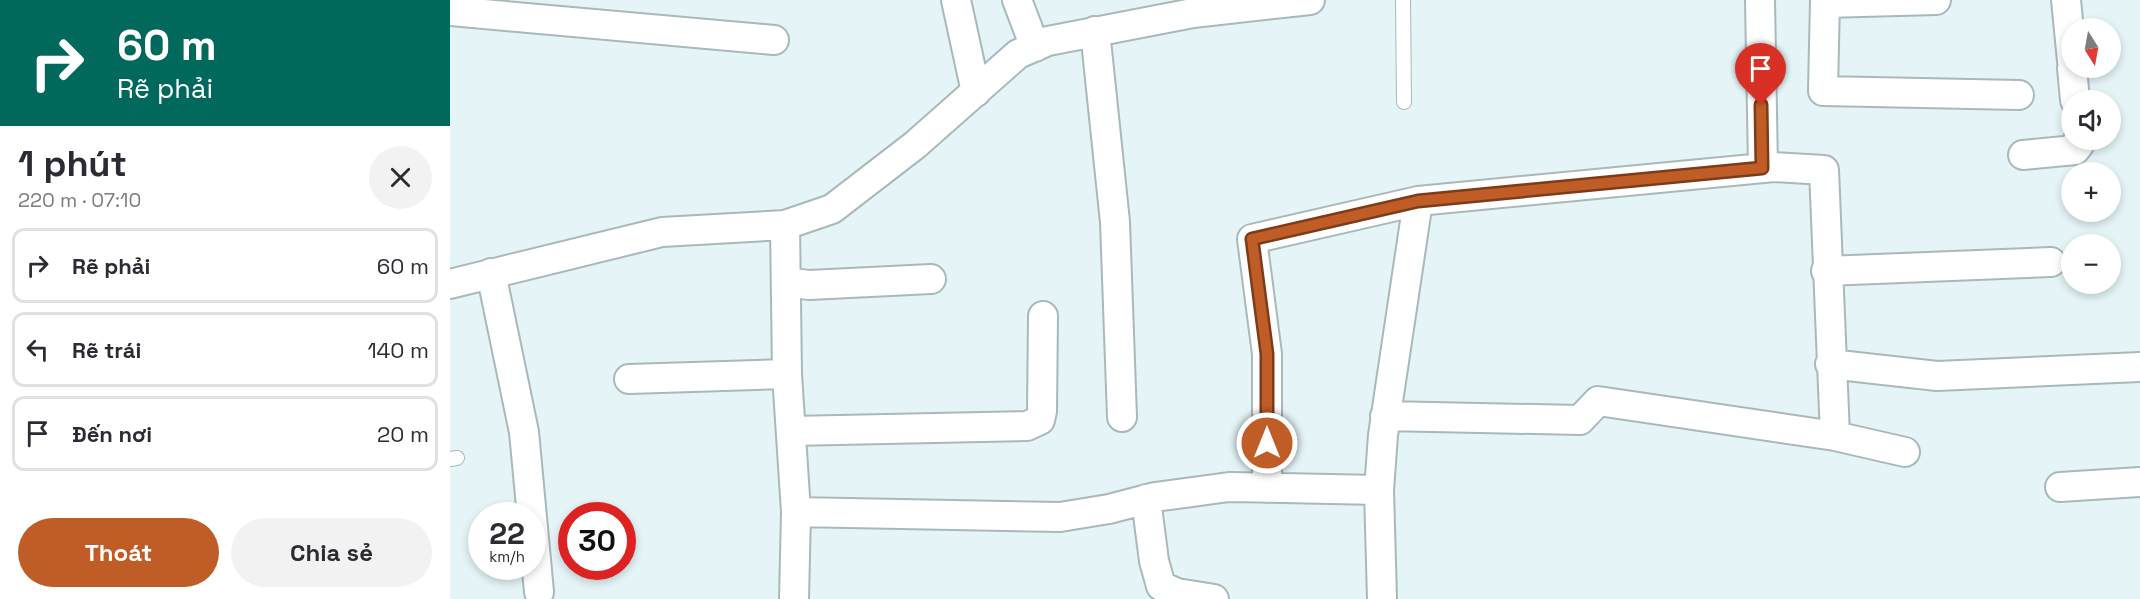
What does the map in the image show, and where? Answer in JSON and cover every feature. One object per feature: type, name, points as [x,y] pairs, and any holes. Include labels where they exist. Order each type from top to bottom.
[{"type":"street","points":[[956,0],[976,92]]},
{"type":"street","points":[[1017,0],[1035,47]]},
{"type":"street","points":[[450,284],[662,232],[786,225],[832,208],[915,145],[1018,54],[1055,39],[1095,31],[1193,13],[1302,0]]},
{"type":"street","points":[[1760,0],[1762,168]]},
{"type":"street","points":[[1936,0],[1825,2],[1823,92],[2019,95]]},
{"type":"street","points":[[2066,0],[2068,18]]},
{"type":"street","points":[[450,11],[774,40]]},
{"type":"street","points":[[1095,31],[1115,222],[1122,417]]},
{"type":"street","points":[[2023,155],[2074,150]]},
{"type":"street","points":[[1267,488],[1267,354],[1252,239],[1418,201],[1762,168],[1824,170],[1826,271],[1835,436]]},
{"type":"street","points":[[1382,599],[1380,490],[1385,416],[1418,201]]},
{"type":"street","points":[[786,225],[787,374],[796,512],[794,599]]},
{"type":"street","points":[[1826,271],[2051,262]]},
{"type":"street","points":[[491,273],[524,432],[539,592]]},
{"type":"street","points":[[786,282],[809,285],[931,279]]},
{"type":"street","points":[[791,431],[993,428],[1034,424],[1040,420],[1042,411],[1043,316]]},
{"type":"street","points":[[1830,364],[1937,376],[2140,367]]},
{"type":"street","points":[[629,379],[787,374]]},
{"type":"street","points":[[1385,416],[1580,420],[1598,401],[1835,436],[1905,452]]},
{"type":"street","points":[[2061,487],[2140,482]]},
{"type":"street","points":[[796,512],[1060,517],[1109,509],[1146,499],[1228,487],[1380,490]]},
{"type":"street","points":[[1146,499],[1154,561],[1161,586],[1177,593],[1214,599]]},
{"type":"lane","points":[[1403,0],[1404,102]]},
{"type":"route","points":[[1267,443],[1267,354],[1252,239],[1418,201],[1762,168],[1761,105]]}]
